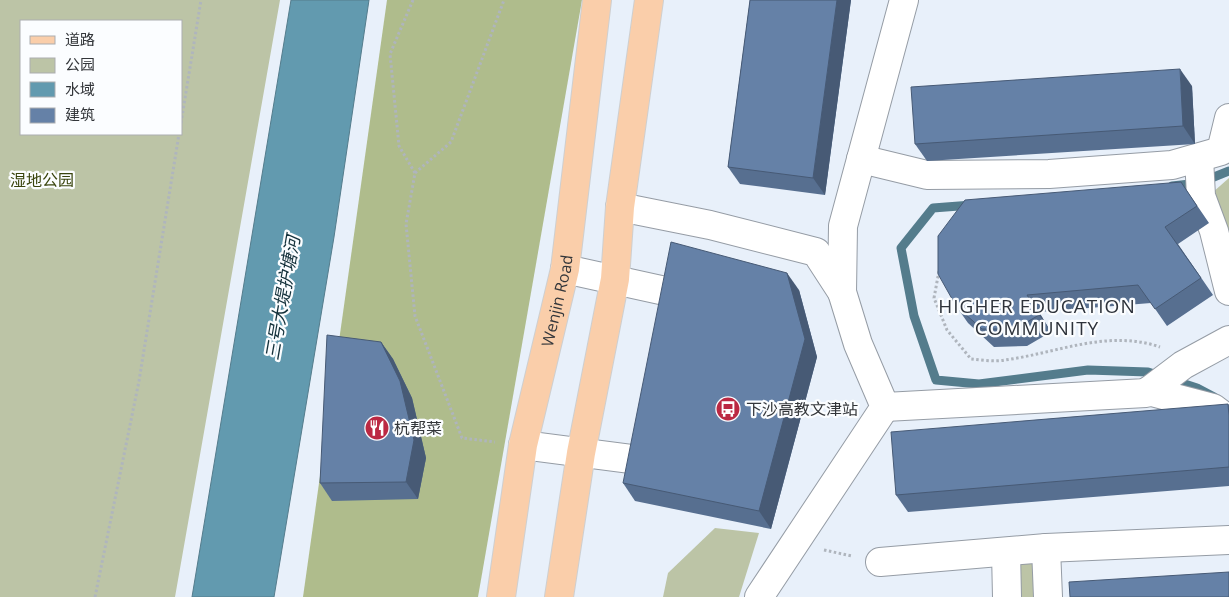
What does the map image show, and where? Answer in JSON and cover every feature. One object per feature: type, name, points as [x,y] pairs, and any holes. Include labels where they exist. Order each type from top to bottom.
[{"type":"main road","name":"Wenjin Road","points":[[501,597],[522,445],[565,269],[597,0]]},
{"type":"main road","points":[[559,597],[581,453],[615,279],[620,207],[649,0]]},
{"type":"street","points":[[842,292],[843,226],[904,0]]},
{"type":"street","points":[[861,159],[927,175],[1049,174],[1172,165],[1200,160],[1220,151],[1229,118]]},
{"type":"street","points":[[1200,160],[1201,194],[1214,231],[1229,291]]},
{"type":"street","points":[[620,207],[710,225],[816,252],[842,292],[858,344],[884,407]]},
{"type":"street","points":[[565,269],[615,279],[716,310]]},
{"type":"street","points":[[884,407],[1136,394],[1148,391],[1189,362],[1229,340]]},
{"type":"street","points":[[1148,391],[1213,408],[1229,420]]},
{"type":"street","points":[[759,597],[884,407]]},
{"type":"street","points":[[522,445],[687,465]]},
{"type":"street","points":[[880,562],[1046,548],[1229,540]]},
{"type":"street","points":[[1046,548],[1048,597]]},
{"type":"street","points":[[1006,552],[1007,597]]},
{"type":"path","points":[[182,117],[201,0]]},
{"type":"path","points":[[413,0],[390,54],[399,146],[415,173]]},
{"type":"path","points":[[504,0],[451,142],[415,173],[406,224],[415,316],[462,438],[522,445]]},
{"type":"path","points":[[95,597],[139,381],[180,135]]},
{"type":"path","points":[[940,262],[934,298],[947,330],[971,359],[1004,361],[1098,340],[1151,344],[1189,362]]},
{"type":"path","points":[[795,543],[880,562]]},
{"type":"green space","name":"湿地公园","points":[[0,0],[280,0],[175,597],[0,597]]},
{"type":"green space","points":[[387,0],[582,0],[478,597],[303,597]]},
{"type":"green space","points":[[1229,178],[1229,254],[1204,200]]},
{"type":"green space","points":[[715,528],[759,533],[739,597],[663,597],[668,573]]},
{"type":"green space","points":[[1037,561],[1038,597],[1015,597],[1014,562]]},
{"type":"water","name":"三号大堤护塘河","points":[[291,0],[369,0],[334,237],[274,597],[192,597]]},
{"type":"building","points":[[750,0],[837,0],[813,178],[728,167]]},
{"type":"building","points":[[1180,69],[1183,126],[915,144],[911,87]]},
{"type":"building","points":[[1181,182],[1197,206],[1165,227],[1201,278],[1155,309],[1138,285],[1027,295],[1039,315],[1015,329],[982,329],[956,306],[938,274],[938,236],[965,200]]},
{"type":"building","name":"下沙高教文津站","points":[[671,242],[787,273],[805,339],[759,511],[623,483]]},
{"type":"building","name":"杭帮菜","points":[[327,335],[381,342],[400,381],[414,440],[406,482],[320,483]]},
{"type":"building","points":[[1228,404],[1229,467],[896,495],[891,432]]},
{"type":"building","points":[[1229,572],[1229,597],[1070,597],[1069,582]]},
{"type":"waterway","points":[[1172,186],[1199,183],[1229,171]]},
{"type":"waterway","points":[[972,205],[933,208],[901,248],[914,316],[936,380],[979,384],[1088,370],[1148,372],[1197,388],[1214,397]]},
{"type":"place","name":"下沙高教文津站","points":[[728,409]]},
{"type":"place","name":"杭帮菜","points":[[377,428]]},
{"type":"district","name":"HIGHER EDUCATION COMMUNITY","points":[[1037,317]]}]
